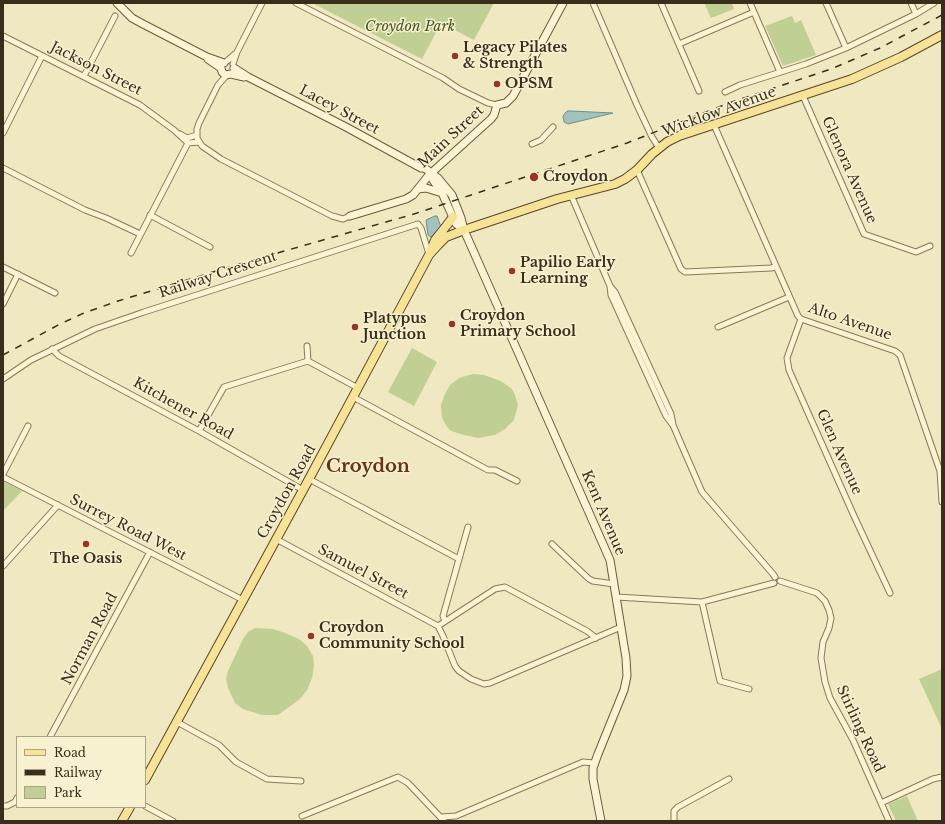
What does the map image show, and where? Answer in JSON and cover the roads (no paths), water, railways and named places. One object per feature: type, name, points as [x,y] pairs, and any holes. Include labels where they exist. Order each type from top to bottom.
[{"type":"main road","name":"Lacey Street","points":[[118,3],[132,18],[227,68],[248,77],[346,127],[426,169],[430,174]]},
{"type":"main road","name":"Main Street","points":[[350,216],[406,199],[413,195],[430,174],[491,119],[497,105],[506,103],[512,96],[564,3]]},
{"type":"main road","name":"Wicklow Avenue","points":[[464,230],[571,195],[615,184],[637,170],[667,142],[679,136],[803,96],[875,69],[942,35]]},
{"type":"main road","name":"Kent Avenue","points":[[430,174],[442,193],[456,224],[464,230]]},
{"type":"main road","name":"Kent Avenue","points":[[430,174],[438,178],[452,195],[464,230],[610,560],[627,668],[626,683],[594,763],[593,779],[601,821]]},
{"type":"main road","points":[[418,189],[431,189],[442,193]]},
{"type":"main road","points":[[429,255],[435,240],[453,217]]},
{"type":"main road","name":"Croydon Road","points":[[146,778],[429,255],[446,237],[464,230]]},
{"type":"main road","points":[[122,821],[129,808]]},
{"type":"street","points":[[262,3],[199,124],[197,135],[199,142],[206,149],[221,159],[332,216],[343,219],[350,216]]},
{"type":"street","points":[[296,3],[437,75],[459,89],[488,103],[497,105]]},
{"type":"street","points":[[593,3],[652,138],[659,148]]},
{"type":"street","points":[[661,3],[698,91]]},
{"type":"street","points":[[750,3],[780,72]]},
{"type":"street","points":[[826,3],[846,48]]},
{"type":"street","points":[[911,3],[916,14]]},
{"type":"street","points":[[725,92],[740,85],[806,64],[846,48],[916,14],[934,3]]},
{"type":"street","points":[[679,44],[754,12]]},
{"type":"street","points":[[84,76],[115,16]]},
{"type":"street","name":"Jackson Street","points":[[3,36],[140,105],[174,130]]},
{"type":"street","points":[[3,133],[42,56]]},
{"type":"street","name":"Glenora Avenue","points":[[803,96],[864,234],[916,252],[930,246]]},
{"type":"street","name":"Alto Avenue","points":[[714,125],[775,267],[798,316],[895,351],[900,355],[903,360],[940,471],[942,502]]},
{"type":"street","points":[[532,144],[542,140],[553,127]]},
{"type":"street","points":[[174,130],[187,138],[197,135]]},
{"type":"street","points":[[174,130],[188,143],[191,144],[199,142]]},
{"type":"street","points":[[131,253],[188,143]]},
{"type":"street","points":[[3,168],[85,210],[140,234]]},
{"type":"street","points":[[637,170],[681,269],[685,272],[775,267]]},
{"type":"street","points":[[571,195],[610,286],[615,292],[671,414],[673,425],[702,492],[775,577],[779,578],[780,581],[778,584],[774,583],[702,602],[616,597]]},
{"type":"street","points":[[150,215],[210,247]]},
{"type":"street","name":"Railway Crescent","points":[[3,379],[31,360],[95,329],[418,224],[421,228],[429,255]]},
{"type":"street","points":[[3,267],[55,293]]},
{"type":"street","points":[[3,304],[18,274]]},
{"type":"street","points":[[718,327],[789,297]]},
{"type":"street","name":"Glen Avenue","points":[[801,318],[787,358],[789,370],[890,593]]},
{"type":"street","points":[[307,346],[308,361]]},
{"type":"street","name":"Kitchener Road","points":[[52,349],[59,356],[199,431],[303,490]]},
{"type":"street","points":[[199,431],[224,386],[308,361],[358,388]]},
{"type":"street","points":[[353,397],[488,470],[495,470],[517,481]]},
{"type":"street","points":[[3,474],[28,426]]},
{"type":"street","name":"Surrey Road West","points":[[3,477],[243,600]]},
{"type":"street","points":[[309,479],[459,560]]},
{"type":"street","points":[[3,566],[58,505]]},
{"type":"street","points":[[445,621],[444,616],[468,527]]},
{"type":"street","name":"Samuel Street","points":[[276,539],[438,626]]},
{"type":"street","points":[[552,544],[593,581],[614,584]]},
{"type":"street","name":"Norman Road","points":[[51,736],[150,552]]},
{"type":"street","points":[[774,583],[773,580],[775,577]]},
{"type":"street","name":"Stirling Road","points":[[780,581],[822,596],[827,605],[831,618],[821,658],[825,682],[830,698],[852,740],[889,821]]},
{"type":"street","points":[[596,638],[587,630],[505,587],[495,589],[438,626],[455,666],[459,671],[471,679],[484,684],[490,684],[596,638],[621,627]]},
{"type":"street","points":[[702,602],[720,681],[749,689]]},
{"type":"street","points":[[177,722],[219,745],[236,762],[267,779],[301,781]]},
{"type":"street","points":[[302,816],[398,777],[408,783],[442,819],[454,818],[576,764],[583,762],[594,763]]},
{"type":"street","points":[[881,803],[933,779],[942,777]]},
{"type":"street","points":[[674,821],[674,811],[678,807],[730,779]]},
{"type":"street","points":[[5,806],[15,802],[16,800]]},
{"type":"street","points":[[146,807],[172,821]]},
{"type":"water","points":[[568,111],[613,113],[568,124],[564,122],[563,116]]},
{"type":"water","points":[[437,216],[441,227],[431,237],[428,235],[426,220]]},
{"type":"railway","points":[[3,355],[60,324],[84,313],[118,301],[246,262],[414,214],[627,143],[729,103],[831,69],[880,48],[942,15]]},
{"type":"railway","points":[[162,294],[205,280]]},
{"type":"place","name":"Legacy Pilates & Strength","points":[[455,56]]},
{"type":"place","name":"OPSM","points":[[497,84]]},
{"type":"place","name":"Croydon","points":[[534,177]]},
{"type":"place","name":"Papilio Early Learning","points":[[512,271]]},
{"type":"place","name":"Croydon Primary School","points":[[452,324]]},
{"type":"place","name":"Platypus Junction","points":[[355,327]]},
{"type":"place","name":"The Oasis","points":[[86,544]]},
{"type":"place","name":"Croydon Community School","points":[[311,636]]},
{"type":"district","name":"Croydon","points":[[368,467]]},
{"type":"park label","name":"Croydon Park","points":[[410,27]]}]
